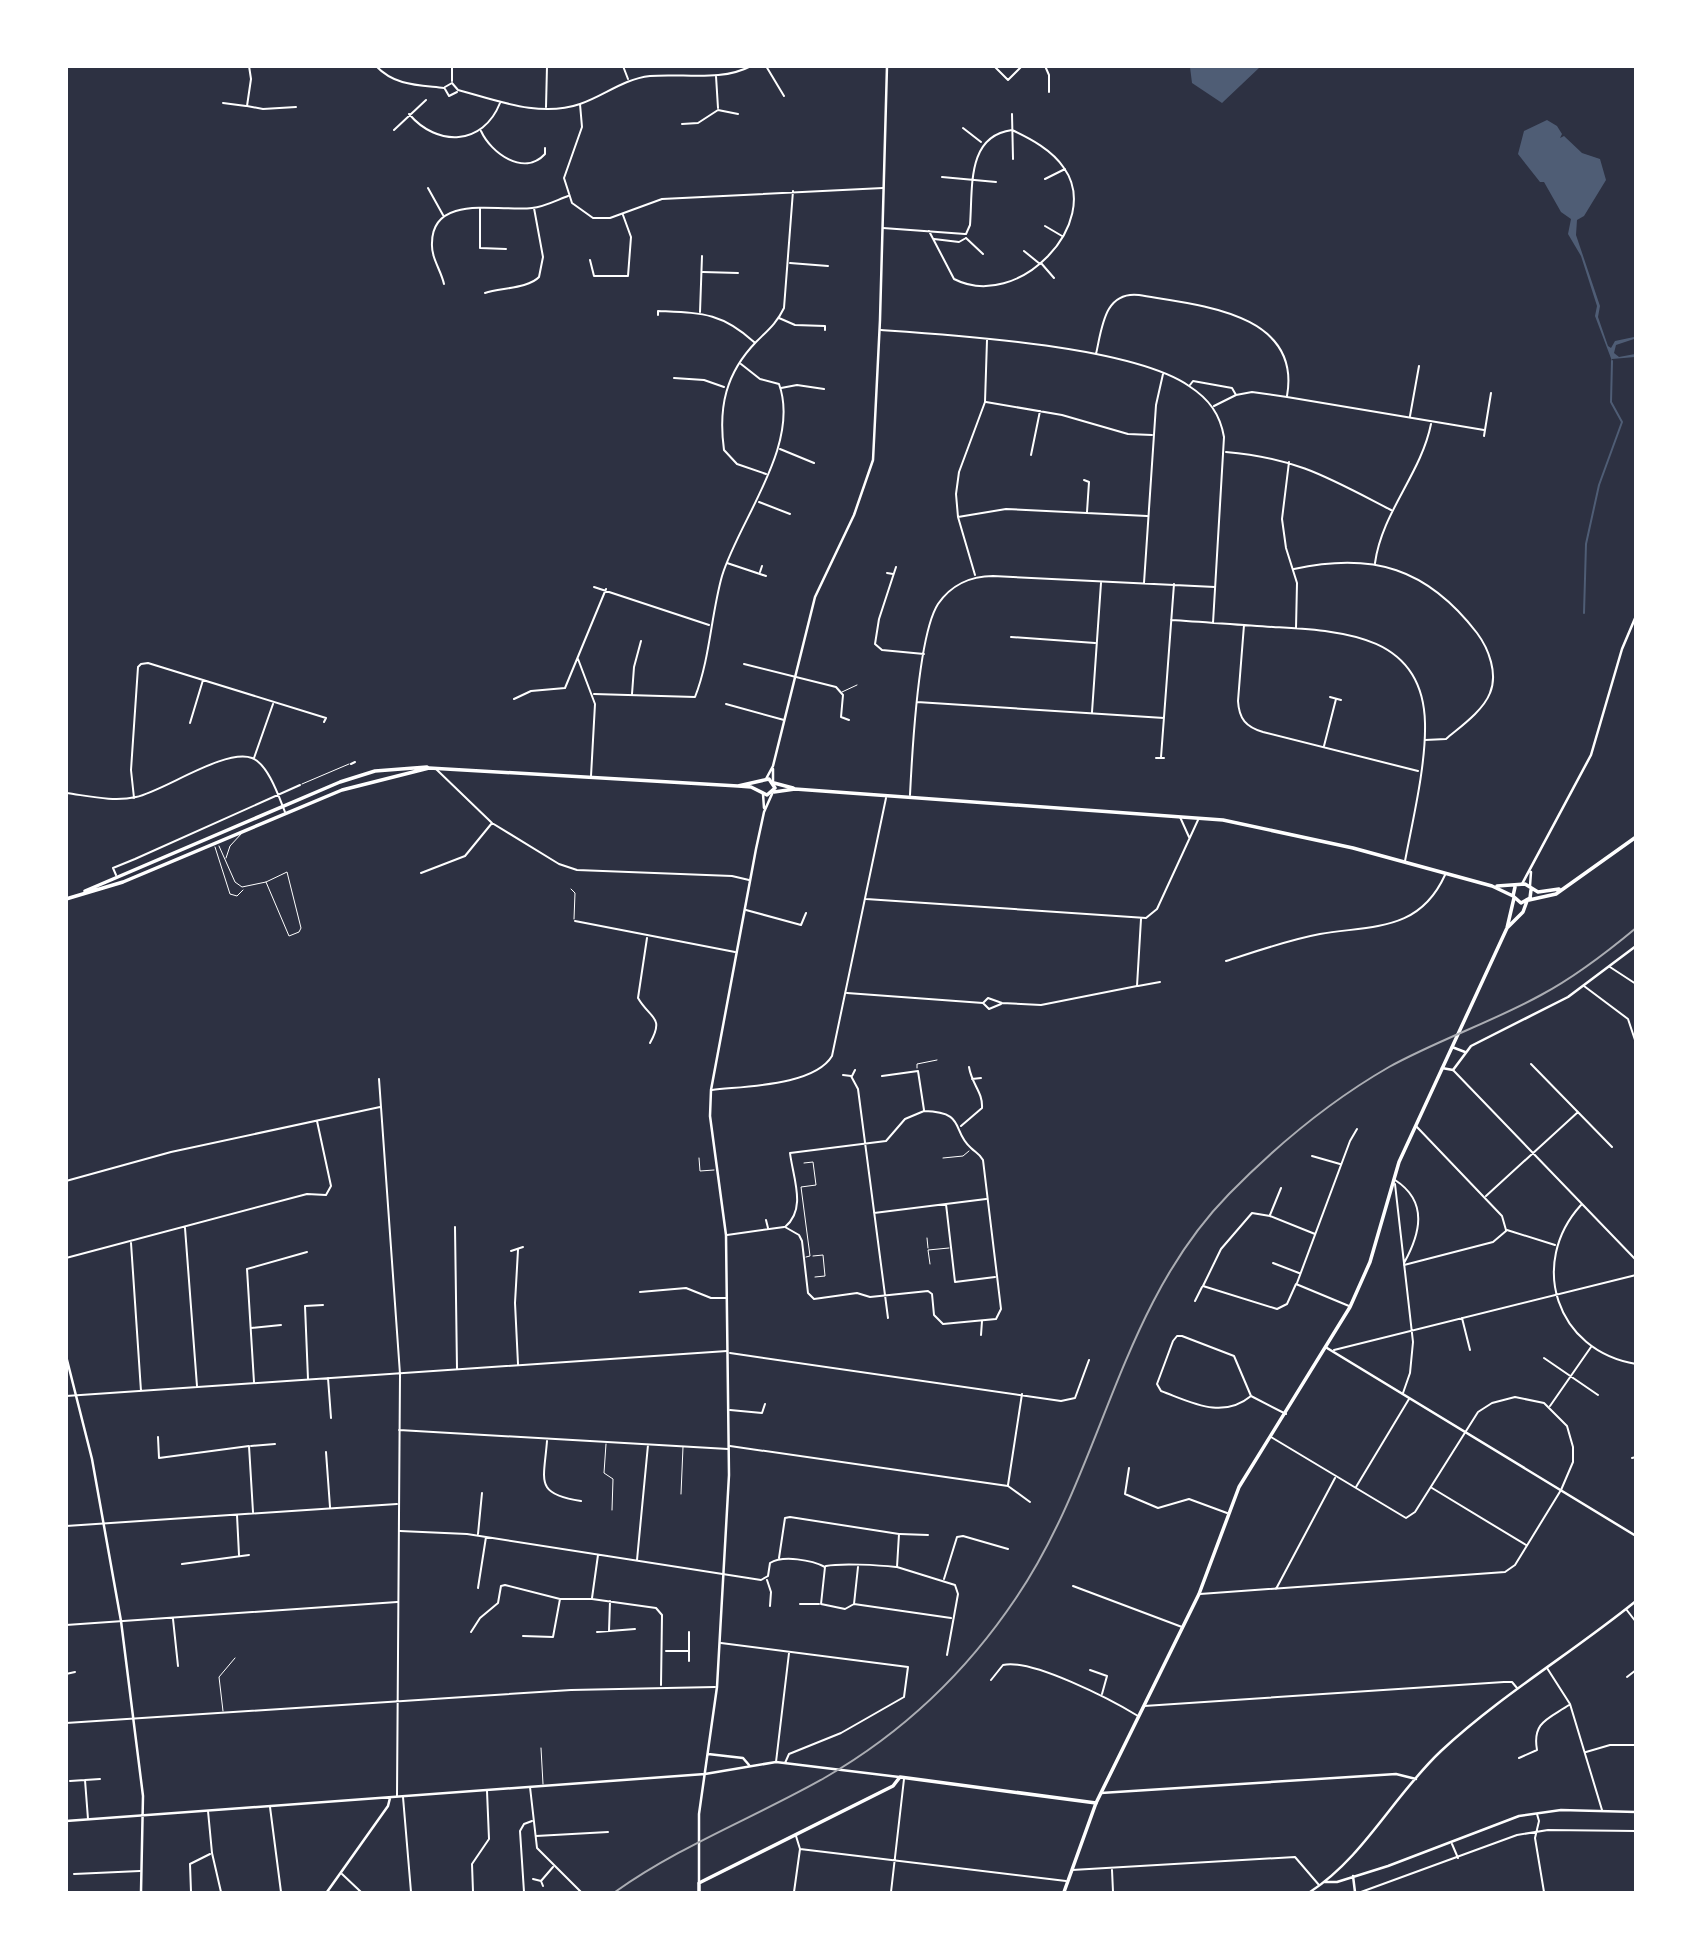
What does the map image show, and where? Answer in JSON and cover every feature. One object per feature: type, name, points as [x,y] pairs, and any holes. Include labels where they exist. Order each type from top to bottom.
[{"type":"main road","points":[[83,892],[123,882],[360,784],[431,768]]},
{"type":"main road","points":[[66,899],[116,874],[340,782],[375,771],[454,768],[738,786],[762,793],[795,789]]},
{"type":"main road","points":[[738,786],[763,781],[795,789],[1199,818],[1297,834],[1404,862],[1492,886],[1514,897],[1518,902],[1549,897],[1636,837]]},
{"type":"main road","points":[[762,793],[763,781]]},
{"type":"main road","points":[[773,782],[773,793]]},
{"type":"main road","points":[[1492,886],[1519,885],[1530,889],[1561,889]]},
{"type":"main road","points":[[1064,1892],[1096,1803],[1199,1594],[1239,1487],[1350,1307],[1370,1262],[1394,1180],[1416,1125],[1507,928],[1519,885]]},
{"type":"main road","points":[[1507,928],[1523,912],[1530,889]]},
{"type":"main road","points":[[699,1892],[699,1883],[893,1786],[902,1778],[1096,1803]]},
{"type":"street","points":[[247,106],[251,79],[249,66]]},
{"type":"street","points":[[376,66],[386,78],[396,81],[444,88],[452,83]]},
{"type":"street","points":[[452,66],[452,83],[458,90],[500,102],[546,108],[580,104],[628,80],[652,76],[716,75],[739,72],[751,66]]},
{"type":"street","points":[[546,108],[547,66]]},
{"type":"street","points":[[623,66],[628,80]]},
{"type":"street","points":[[766,66],[784,96]]},
{"type":"street","points":[[773,782],[773,766],[793,677],[815,597],[854,516],[873,460],[880,330],[887,66]]},
{"type":"street","points":[[994,66],[1008,80],[1022,66]]},
{"type":"street","points":[[1045,66],[1049,75],[1049,92]]},
{"type":"street","points":[[716,75],[718,110]]},
{"type":"street","points":[[444,88],[451,96],[458,90]]},
{"type":"street","points":[[394,130],[426,100]]},
{"type":"street","points":[[409,114],[419,127],[430,131],[472,136],[494,119],[500,102]]},
{"type":"street","points":[[223,103],[263,109],[296,107]]},
{"type":"street","points":[[231,103],[231,109]]},
{"type":"street","points":[[580,104],[580,136],[564,178],[568,196],[578,209],[593,218],[622,214],[662,199],[884,188]]},
{"type":"street","points":[[682,124],[698,123],[718,110],[738,114]]},
{"type":"street","points":[[1012,114],[1013,159]]},
{"type":"street","points":[[962,128],[982,143]]},
{"type":"street","points":[[929,230],[954,279],[970,285],[998,288],[1041,263],[1069,225],[1073,197],[1065,169],[1050,153],[1012,130],[1000,131],[982,143],[966,238],[983,254]]},
{"type":"street","points":[[481,131],[494,152],[508,160],[532,162],[545,154],[545,148]]},
{"type":"street","points":[[1045,179],[1065,169]]},
{"type":"street","points":[[942,177],[996,182]]},
{"type":"street","points":[[428,188],[444,215]]},
{"type":"street","points":[[767,475],[737,464],[724,450],[725,387],[755,343],[779,318],[784,308],[793,191]]},
{"type":"street","points":[[444,284],[431,241],[435,226],[444,215],[458,209],[534,208],[568,196]]},
{"type":"street","points":[[480,208],[480,248],[506,249]]},
{"type":"street","points":[[485,293],[506,286],[530,285],[539,277],[543,257],[534,208]]},
{"type":"street","points":[[590,260],[594,276],[628,276],[631,237],[622,214]]},
{"type":"street","points":[[1045,226],[1063,236]]},
{"type":"street","points":[[883,228],[966,234]]},
{"type":"street","points":[[934,239],[959,242],[966,238]]},
{"type":"street","points":[[1024,251],[1041,263],[1054,278]]},
{"type":"street","points":[[700,313],[702,256]]},
{"type":"street","points":[[789,263],[828,266]]},
{"type":"street","points":[[702,272],[738,273]]},
{"type":"street","points":[[1096,355],[1104,316],[1114,301],[1123,295],[1149,297],[1235,314],[1265,330],[1279,348],[1288,368],[1287,397]]},
{"type":"street","points":[[658,316],[659,311],[700,313],[726,320],[755,343]]},
{"type":"street","points":[[779,318],[795,325],[825,326],[825,330]]},
{"type":"street","points":[[880,330],[987,340],[1096,355],[1163,373],[1189,385],[1213,407],[1222,425],[1224,452],[1213,623]]},
{"type":"street","points":[[975,576],[958,517],[956,494],[959,472],[985,402],[987,340]]},
{"type":"street","points":[[594,694],[695,697],[727,563],[758,501],[778,448],[783,395],[781,388],[779,384],[753,375],[741,364]]},
{"type":"street","points":[[1410,417],[1419,366]]},
{"type":"street","points":[[1144,583],[1153,435],[1163,373]]},
{"type":"street","points":[[674,378],[704,380],[725,387]]},
{"type":"street","points":[[1189,385],[1193,381],[1232,388],[1236,395]]},
{"type":"street","points":[[781,388],[797,385],[824,389]]},
{"type":"street","points":[[1213,407],[1236,395],[1252,392],[1484,429]]},
{"type":"street","points":[[1484,436],[1491,393]]},
{"type":"street","points":[[985,402],[1040,410],[1128,434],[1153,435]]},
{"type":"street","points":[[1031,455],[1040,410]]},
{"type":"street","points":[[1375,564],[1377,547],[1391,510],[1424,448],[1432,422]]},
{"type":"street","points":[[778,448],[814,463]]},
{"type":"street","points":[[1224,452],[1289,461],[1308,467],[1391,510]]},
{"type":"street","points":[[1289,461],[1282,519],[1286,548],[1294,569],[1298,592],[1296,628]]},
{"type":"street","points":[[1084,480],[1093,480]]},
{"type":"street","points":[[1087,513],[1089,482]]},
{"type":"street","points":[[758,501],[790,514]]},
{"type":"street","points":[[958,517],[1006,509],[1148,517]]},
{"type":"street","points":[[727,563],[766,576]]},
{"type":"street","points":[[1294,569],[1325,564],[1375,564],[1405,572],[1441,594],[1481,640],[1490,657],[1493,682],[1485,702],[1446,739],[1424,740]]},
{"type":"street","points":[[760,573],[762,566]]},
{"type":"street","points":[[896,567],[878,619],[875,644],[882,650],[925,654]]},
{"type":"street","points":[[887,573],[894,575]]},
{"type":"street","points":[[910,798],[918,702],[931,617],[952,589],[975,576],[1216,587]]},
{"type":"street","points":[[1092,712],[1101,582]]},
{"type":"street","points":[[1156,758],[1163,758],[1174,584]]},
{"type":"street","points":[[594,587],[711,626]]},
{"type":"street","points":[[514,699],[531,691],[562,690],[606,589]]},
{"type":"street","points":[[1519,885],[1531,869],[1591,755],[1636,616]]},
{"type":"street","points":[[1171,620],[1348,632],[1375,642],[1391,652],[1408,671],[1420,693],[1424,713],[1424,740],[1404,862]]},
{"type":"street","points":[[1244,625],[1238,701],[1241,718],[1253,729],[1419,771]]},
{"type":"street","points":[[1631,627],[1636,630]]},
{"type":"street","points":[[1011,637],[1096,643]]},
{"type":"street","points":[[632,695],[634,667],[641,641]]},
{"type":"street","points":[[578,658],[594,694],[591,777]]},
{"type":"street","points":[[134,798],[131,770],[138,667],[148,663],[326,718],[324,722]]},
{"type":"street","points":[[744,664],[836,687],[842,692],[840,713],[849,720]]},
{"type":"street","points":[[190,723],[203,680]]},
{"type":"street","points":[[1330,697],[1341,700]]},
{"type":"street","points":[[1324,747],[1336,699]]},
{"type":"street","points":[[918,702],[1164,718]]},
{"type":"street","points":[[254,759],[273,703]]},
{"type":"street","points":[[726,704],[784,720]]},
{"type":"street","points":[[66,793],[110,799],[134,798],[224,761],[254,759]]},
{"type":"street","points":[[254,759],[278,794],[286,813]]},
{"type":"street","points":[[763,781],[773,766]]},
{"type":"street","points":[[431,768],[451,781],[492,822],[548,858],[577,870],[732,876],[750,880]]},
{"type":"street","points":[[451,781],[454,768]]},
{"type":"street","points":[[116,874],[113,866],[300,785]]},
{"type":"street","points":[[762,793],[764,812]]},
{"type":"street","points":[[699,1883],[698,1826],[717,1687],[720,1643],[730,1410],[726,1235],[710,1116],[711,1090],[735,952],[764,812],[773,793]]},
{"type":"street","points":[[711,1090],[786,1080],[823,1068],[834,1051],[886,796]]},
{"type":"street","points":[[1180,816],[1189,838]]},
{"type":"street","points":[[865,899],[1141,918],[1150,916],[1157,909],[1199,818]]},
{"type":"street","points":[[421,873],[465,856],[492,822]]},
{"type":"street","points":[[1530,889],[1531,869]]},
{"type":"street","points":[[1226,961],[1294,940],[1373,928],[1404,919],[1429,902],[1446,874]]},
{"type":"street","points":[[744,910],[801,925],[806,913]]},
{"type":"street","points":[[1137,986],[1141,918]]},
{"type":"street","points":[[575,921],[735,952]]},
{"type":"street","points":[[647,937],[638,998],[657,1021],[658,1029],[650,1043]]},
{"type":"street","points":[[1453,1070],[1465,1052],[1584,986],[1636,946]]},
{"type":"street","points":[[1610,967],[1636,984]]},
{"type":"street","points":[[983,1003],[988,998],[1002,1003],[1052,1004],[1160,982]]},
{"type":"street","points":[[1584,986],[1628,1019],[1636,1043]]},
{"type":"street","points":[[846,993],[983,1003],[987,1008],[995,1009],[1002,1003]]},
{"type":"street","points":[[1452,1045],[1465,1052]]},
{"type":"street","points":[[1531,1064],[1612,1147]]},
{"type":"street","points":[[960,1127],[982,1108],[983,1098],[971,1079],[970,1068]]},
{"type":"street","points":[[1442,1068],[1453,1070],[1636,1260]]},
{"type":"street","points":[[851,1076],[855,1070]]},
{"type":"street","points":[[882,1076],[918,1070],[924,1111]]},
{"type":"street","points":[[843,1075],[851,1076]]},
{"type":"street","points":[[851,1076],[858,1089],[888,1318]]},
{"type":"street","points":[[971,1079],[981,1078]]},
{"type":"street","points":[[379,1079],[400,1374],[397,1797]]},
{"type":"street","points":[[66,1181],[171,1152],[381,1107]]},
{"type":"street","points":[[726,1235],[785,1227],[799,1235],[808,1293],[814,1299],[857,1293],[870,1297],[928,1291],[932,1294],[934,1315],[943,1324],[996,1319],[1000,1313],[983,1160],[971,1149],[960,1127],[948,1116],[924,1111],[905,1119],[891,1139],[790,1153],[798,1206],[796,1216],[785,1227]]},
{"type":"street","points":[[1485,1197],[1578,1112]]},
{"type":"street","points":[[66,1258],[307,1194],[328,1194],[331,1186],[317,1121]]},
{"type":"street","points":[[1403,1265],[1493,1242],[1500,1239],[1506,1230],[1502,1216],[1416,1125]]},
{"type":"street","points":[[1203,1286],[1277,1308],[1287,1304],[1357,1129]]},
{"type":"street","points":[[1312,1156],[1341,1165]]},
{"type":"street","points":[[1394,1180],[1409,1192],[1419,1214],[1416,1242],[1403,1265]]},
{"type":"street","points":[[1394,1180],[1411,1331],[1412,1362],[1402,1394]]},
{"type":"street","points":[[1270,1216],[1281,1188]]},
{"type":"street","points":[[873,1213],[987,1199]]},
{"type":"street","points":[[947,1204],[956,1282],[997,1277]]},
{"type":"street","points":[[1581,1204],[1563,1227],[1556,1245],[1556,1293],[1567,1319],[1592,1347],[1617,1360],[1636,1364]]},
{"type":"street","points":[[1195,1301],[1221,1249],[1247,1217],[1256,1212],[1315,1234]]},
{"type":"street","points":[[766,1220],[768,1229]]},
{"type":"street","points":[[184,1227],[197,1387]]},
{"type":"street","points":[[455,1227],[457,1370]]},
{"type":"street","points":[[1506,1230],[1556,1245]]},
{"type":"street","points":[[131,1241],[141,1392]]},
{"type":"street","points":[[511,1251],[523,1247]]},
{"type":"street","points":[[518,1250],[515,1303],[518,1365]]},
{"type":"street","points":[[254,1384],[247,1269],[307,1252]]},
{"type":"street","points":[[1273,1263],[1300,1274]]},
{"type":"street","points":[[1333,1350],[1636,1275]]},
{"type":"street","points":[[1296,1284],[1350,1307]]},
{"type":"street","points":[[640,1292],[686,1288],[710,1298],[727,1298]]},
{"type":"street","points":[[308,1380],[305,1306],[323,1305]]},
{"type":"street","points":[[1462,1318],[1470,1350]]},
{"type":"street","points":[[981,1335],[982,1320]]},
{"type":"street","points":[[250,1328],[281,1325]]},
{"type":"street","points":[[1251,1396],[1243,1402],[1210,1410],[1161,1391],[1157,1384],[1173,1341],[1177,1336],[1182,1336],[1234,1356],[1251,1396],[1286,1414]]},
{"type":"street","points":[[1550,1407],[1592,1347]]},
{"type":"street","points":[[1327,1348],[1636,1536]]},
{"type":"street","points":[[66,1396],[729,1352],[1060,1401],[1075,1398],[1089,1360]]},
{"type":"street","points":[[66,1356],[78,1396],[121,1621],[144,1816],[141,1892]]},
{"type":"street","points":[[1544,1359],[1598,1395]]},
{"type":"street","points":[[328,1378],[331,1418]]},
{"type":"street","points":[[1008,1486],[1022,1394]]},
{"type":"street","points":[[1199,1594],[1510,1570],[1561,1490],[1570,1472],[1573,1447],[1567,1426],[1550,1407],[1523,1397],[1506,1398],[1478,1412],[1415,1513],[1406,1518],[1271,1437]]},
{"type":"street","points":[[1355,1488],[1410,1398]]},
{"type":"street","points":[[730,1410],[762,1413],[765,1404]]},
{"type":"street","points":[[399,1430],[683,1447],[729,1447],[1008,1486],[1030,1502]]},
{"type":"street","points":[[158,1437],[159,1458]]},
{"type":"street","points":[[547,1439],[544,1478],[548,1491],[557,1497],[581,1501]]},
{"type":"street","points":[[152,1459],[275,1444]]},
{"type":"street","points":[[636,1561],[648,1444]]},
{"type":"street","points":[[249,1446],[253,1513]]},
{"type":"street","points":[[326,1452],[330,1508]]},
{"type":"street","points":[[1129,1468],[1125,1494],[1158,1508],[1189,1499],[1228,1513]]},
{"type":"street","points":[[1276,1589],[1336,1477]]},
{"type":"street","points":[[1431,1487],[1525,1545]]},
{"type":"street","points":[[477,1535],[482,1493]]},
{"type":"street","points":[[66,1526],[399,1504]]},
{"type":"street","points":[[237,1515],[239,1556]]},
{"type":"street","points":[[779,1559],[782,1526],[785,1518],[790,1517],[899,1534],[928,1535]]},
{"type":"street","points":[[399,1531],[477,1535],[724,1577],[766,1579],[770,1584],[770,1606]]},
{"type":"street","points":[[897,1567],[899,1534]]},
{"type":"street","points":[[944,1580],[957,1537],[963,1536],[1008,1549]]},
{"type":"street","points":[[478,1588],[486,1537]]},
{"type":"street","points":[[182,1564],[249,1555]]},
{"type":"street","points":[[592,1599],[598,1555]]},
{"type":"street","points":[[766,1579],[770,1563],[779,1559],[825,1567],[858,1567],[864,1564],[897,1567],[944,1580],[955,1585],[958,1594],[947,1655]]},
{"type":"street","points":[[821,1604],[825,1567]]},
{"type":"street","points":[[854,1604],[858,1567]]},
{"type":"street","points":[[471,1632],[480,1618],[498,1603],[501,1586],[505,1584],[560,1600],[592,1599],[661,1611],[664,1651],[661,1686]]},
{"type":"street","points":[[1073,1586],[1184,1627]]},
{"type":"street","points":[[523,1636],[553,1637],[560,1600]]},
{"type":"street","points":[[66,1625],[398,1601]]},
{"type":"street","points":[[609,1632],[610,1601]]},
{"type":"street","points":[[1310,1892],[1325,1882],[1440,1752],[1517,1689],[1636,1601]]},
{"type":"street","points":[[800,1604],[821,1604],[845,1609],[854,1604],[952,1618]]},
{"type":"street","points":[[1626,1609],[1636,1622]]},
{"type":"street","points":[[173,1618],[178,1667]]},
{"type":"street","points":[[476,1627],[480,1632]]},
{"type":"street","points":[[597,1632],[635,1629]]},
{"type":"street","points":[[689,1632],[689,1661]]},
{"type":"street","points":[[720,1643],[905,1665],[908,1669],[904,1697],[841,1732],[789,1754],[785,1763]]},
{"type":"street","points":[[664,1651],[689,1651]]},
{"type":"street","points":[[776,1762],[790,1652]]},
{"type":"street","points":[[991,1680],[1003,1665],[1018,1664],[1101,1695],[1139,1716]]},
{"type":"street","points":[[1547,1668],[1570,1704],[1602,1811]]},
{"type":"street","points":[[1090,1670],[1107,1676],[1101,1695]]},
{"type":"street","points":[[1627,1677],[1636,1670]]},
{"type":"street","points":[[66,1674],[75,1672]]},
{"type":"street","points":[[1143,1707],[1504,1682],[1512,1682],[1517,1689]]},
{"type":"street","points":[[66,1723],[661,1686],[717,1687]]},
{"type":"street","points":[[1519,1758],[1537,1750],[1534,1735],[1537,1728],[1570,1704]]},
{"type":"street","points":[[1585,1752],[1610,1745],[1636,1745]]},
{"type":"street","points":[[708,1754],[743,1758],[750,1765]]},
{"type":"street","points":[[66,1821],[705,1774],[776,1762],[902,1778],[891,1892]]},
{"type":"street","points":[[1101,1793],[1396,1774],[1416,1779]]},
{"type":"street","points":[[70,1781],[100,1779]]},
{"type":"street","points":[[85,1780],[88,1820]]},
{"type":"street","points":[[530,1787],[538,1851],[581,1892]]},
{"type":"street","points":[[473,1892],[472,1864],[489,1839],[487,1790]]},
{"type":"street","points":[[1126,1792],[1127,1799]]},
{"type":"street","points":[[403,1797],[411,1892]]},
{"type":"street","points":[[327,1892],[388,1806],[390,1798]]},
{"type":"street","points":[[270,1806],[281,1892]]},
{"type":"street","points":[[208,1811],[212,1853],[221,1892]]},
{"type":"street","points":[[1325,1882],[1353,1876],[1452,1843],[1506,1819],[1537,1813],[1636,1812]]},
{"type":"street","points":[[1537,1813],[1539,1822],[1536,1846],[1544,1892]]},
{"type":"street","points":[[524,1892],[521,1828],[533,1821]]},
{"type":"street","points":[[1361,1892],[1537,1831],[1636,1831]]},
{"type":"street","points":[[535,1836],[608,1832]]},
{"type":"street","points":[[794,1892],[800,1849],[795,1835]]},
{"type":"street","points":[[1452,1843],[1458,1858]]},
{"type":"street","points":[[800,1849],[1067,1881]]},
{"type":"street","points":[[191,1892],[190,1864],[212,1853]]},
{"type":"street","points":[[1070,1872],[1082,1869],[1112,1870],[1295,1857],[1320,1886]]},
{"type":"street","points":[[1073,1864],[1082,1869]]},
{"type":"street","points":[[541,1881],[553,1866]]},
{"type":"street","points":[[1112,1870],[1113,1892]]},
{"type":"street","points":[[74,1874],[141,1871]]},
{"type":"street","points":[[341,1873],[361,1892]]},
{"type":"street","points":[[1353,1876],[1355,1892]]},
{"type":"street","points":[[533,1879],[541,1881]]},
{"type":"street","points":[[541,1881],[543,1886]]},
{"type":"lane","points":[[842,692],[857,685]]},
{"type":"lane","points":[[300,785],[353,764]]},
{"type":"lane","points":[[225,830],[215,850],[228,880],[228,892],[237,897],[242,887]]},
{"type":"lane","points":[[226,861],[230,846],[244,832]]},
{"type":"lane","points":[[201,841],[217,843]]},
{"type":"lane","points":[[217,843],[235,882],[242,887],[266,882],[288,872],[301,928],[299,933],[289,936],[266,882]]},
{"type":"lane","points":[[571,890],[575,893],[575,921]]},
{"type":"lane","points":[[918,1070],[917,1064],[937,1060]]},
{"type":"lane","points":[[943,1158],[962,1156],[971,1149]]},
{"type":"lane","points":[[699,1158],[701,1171],[718,1170]]},
{"type":"lane","points":[[804,1163],[813,1162],[816,1185],[801,1187],[810,1256]]},
{"type":"lane","points":[[927,1238],[930,1264]]},
{"type":"lane","points":[[928,1250],[951,1248]]},
{"type":"lane","points":[[804,1257],[823,1255],[825,1276],[815,1277]]},
{"type":"lane","points":[[606,1442],[604,1474],[613,1479],[611,1510]]},
{"type":"lane","points":[[681,1494],[683,1447]]},
{"type":"lane","points":[[223,1713],[219,1677],[235,1658]]},
{"type":"lane","points":[[541,1748],[544,1786]]},
{"type":"water","points":[[1190,66],[1260,67],[1222,103],[1192,83]]},
{"type":"water","points":[[1547,120],[1557,126],[1562,134],[1560,138],[1564,136],[1582,153],[1600,159],[1606,180],[1584,216],[1577,220],[1576,235],[1600,306],[1598,317],[1608,346],[1611,348],[1615,341],[1634,337],[1616,345],[1614,353],[1619,357],[1635,354],[1635,357],[1612,361],[1595,316],[1597,306],[1581,256],[1568,234],[1571,219],[1561,212],[1544,182],[1540,182],[1518,154],[1524,131]]},
{"type":"waterway","points":[[1584,613],[1586,544],[1599,485],[1622,422],[1611,402],[1612,361]]},
{"type":"railway","points":[[615,1892],[666,1860],[854,1760],[907,1720],[976,1651],[1016,1598],[1046,1549],[1136,1338],[1161,1287],[1192,1239],[1247,1176],[1285,1141],[1367,1080],[1408,1057],[1554,988],[1636,928]]}]
